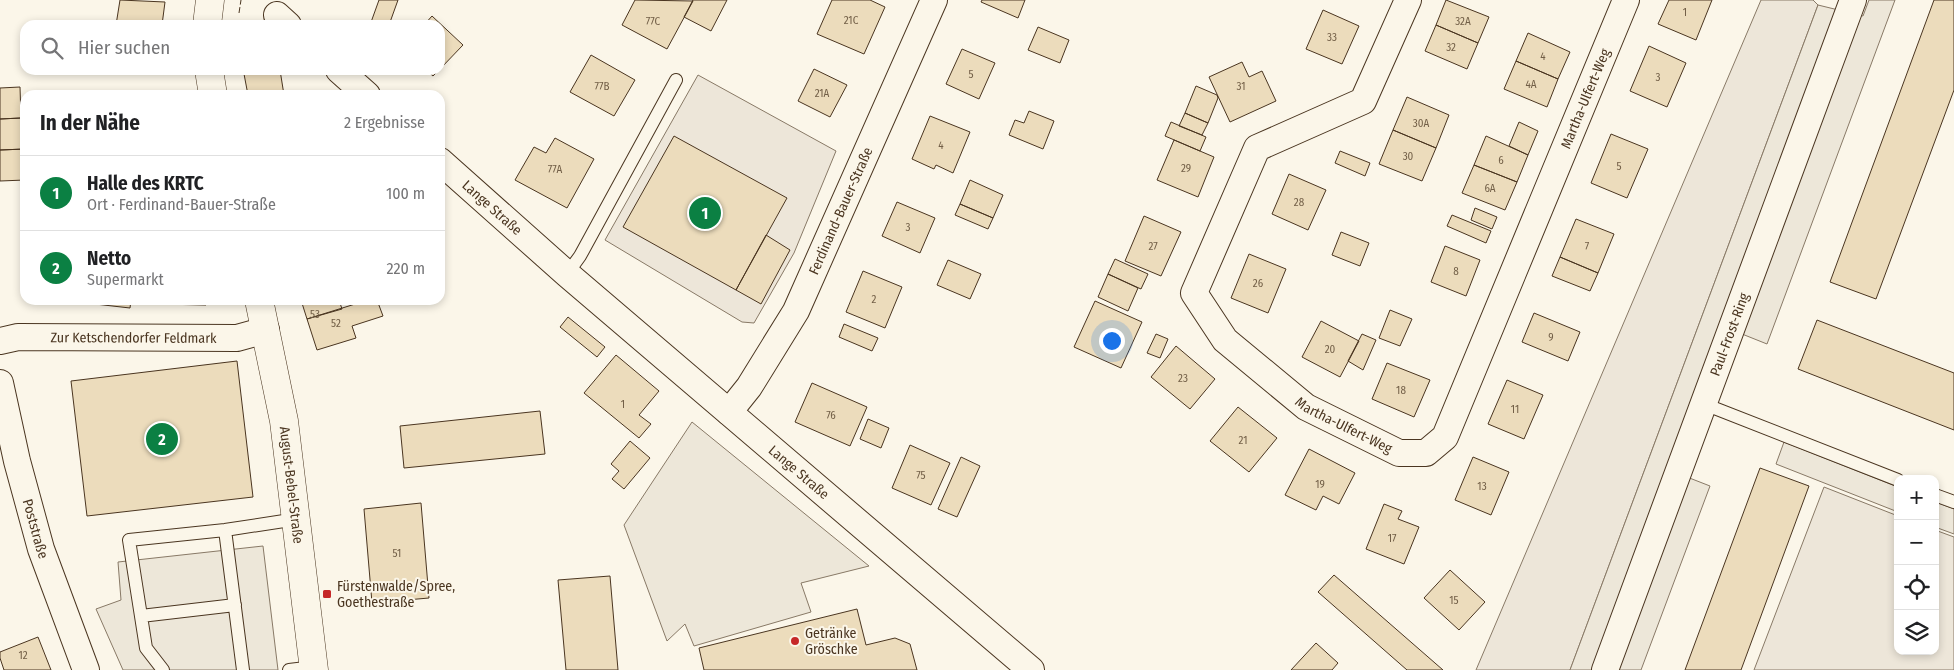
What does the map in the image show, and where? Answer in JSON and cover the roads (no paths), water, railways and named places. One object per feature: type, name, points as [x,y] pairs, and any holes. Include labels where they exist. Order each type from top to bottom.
[{"type":"main road","points":[[208,20],[210,0]]},
{"type":"main road","points":[[210,75],[212,90]]},
{"type":"main road","name":"August-Bebel-Straße","points":[[260,305],[284,421],[297,519],[306,669]]},
{"type":"street","name":"Ferdinand-Bauer-Straße","points":[[729,412],[749,387],[796,311],[933,0]]},
{"type":"street","name":"Martha-Ulfert-Weg","points":[[1408,0],[1363,101],[1257,148],[1194,293],[1225,340],[1306,407],[1399,453],[1426,453],[1445,437],[1626,0]]},
{"type":"street","name":"Paul-Frost-Ring","points":[[1605,670],[1853,0]]},
{"type":"street","points":[[345,75],[361,90]]},
{"type":"street","name":"Lange Straße","points":[[445,165],[567,274],[1031,670]]},
{"type":"street","name":"Zur Ketschendorfer Feldmark","points":[[0,341],[18,337],[237,338],[266,330]]},
{"type":"street","name":"Poststraße","points":[[0,383],[9,463],[86,670]]},
{"type":"lane","points":[[567,274],[580,256],[676,80]]},
{"type":"lane","points":[[1704,404],[1894,478]]},
{"type":"lane","points":[[1939,496],[1954,502]]},
{"type":"lane","points":[[163,670],[146,648],[130,540],[225,530],[297,519]]},
{"type":"lane","points":[[225,530],[243,670]]},
{"type":"lane","points":[[141,616],[235,605]]},
{"type":"place","name":"Halle des KRTC","points":[[705,213]]},
{"type":"place","name":"Netto","points":[[162,439]]},
{"type":"place","name":"Fürstenwalde/Spree, Goethestraße","points":[[327,594]]},
{"type":"place","name":"Getränke Gröschke","points":[[795,641]]}]
